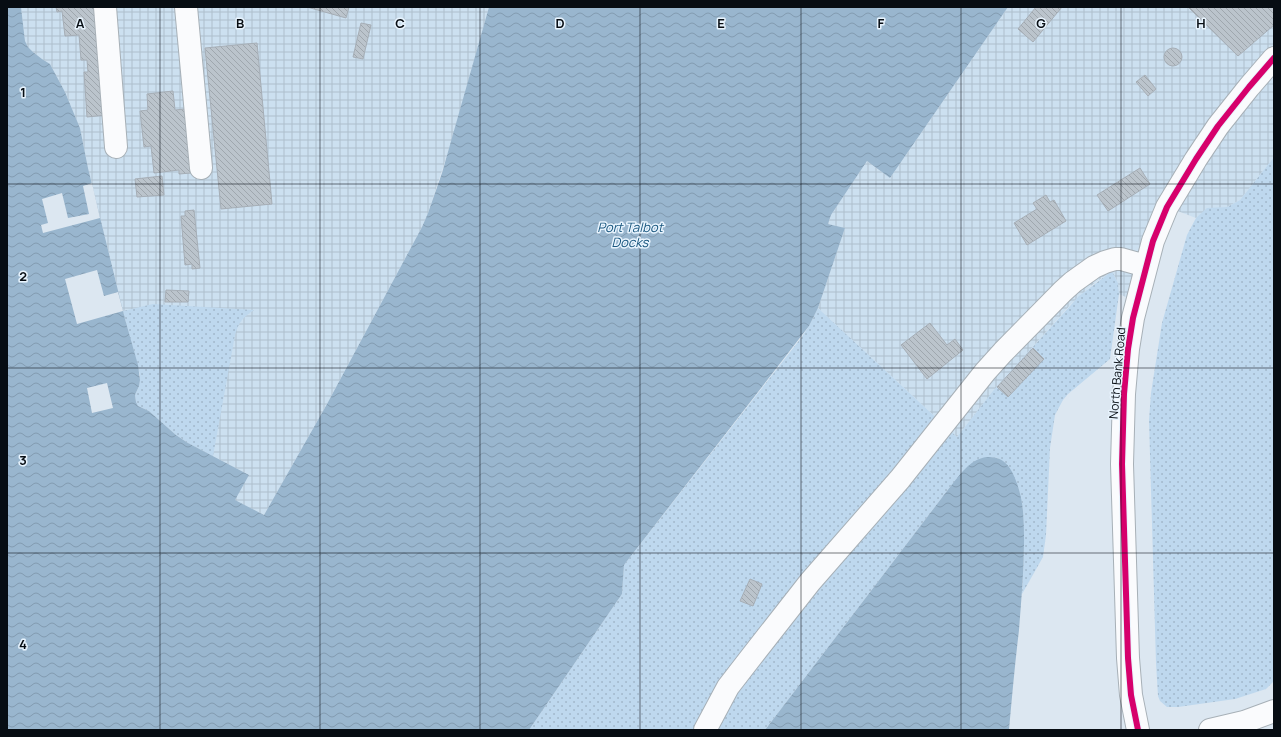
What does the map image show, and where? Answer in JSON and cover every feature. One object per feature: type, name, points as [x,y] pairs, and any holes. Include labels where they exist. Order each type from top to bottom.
[{"type":"street","points":[[105,7],[116,147]]},
{"type":"street","points":[[186,7],[201,168]]},
{"type":"street","name":"North Bank Road","points":[[1138,730],[1131,695],[1128,658],[1122,464],[1124,394],[1128,349],[1133,318],[1146,266],[1167,207],[1218,126],[1249,86],[1274,58]]},
{"type":"street","points":[[704,730],[728,687],[760,645],[810,582],[900,478],[1002,352],[1073,282],[1094,267],[1115,259],[1121,259],[1146,266]]},
{"type":"street","points":[[1210,730],[1244,722],[1274,711]]},
{"type":"shaded area","points":[[21,7],[489,7],[452,140],[422,227],[327,404],[264,515],[234,500],[249,475],[188,443],[138,365],[125,319],[88,168],[80,128],[65,92],[50,64],[33,52],[25,41]]},
{"type":"shaded area","points":[[1008,7],[1274,7],[1274,157],[1240,200],[1227,207],[1218,208],[1196,218],[1167,207],[1137,302],[1119,294],[1118,283],[1112,271],[1092,285],[1071,304],[997,387],[957,437],[818,308],[845,228],[828,224],[831,215],[867,161],[890,178]]},
{"type":"shaded area","points":[[1274,157],[1274,681],[1266,689],[1235,699],[1178,707],[1167,707],[1160,701],[1158,696],[1149,420],[1151,393],[1162,323],[1187,235],[1196,218],[1207,208],[1227,207],[1240,200]]},
{"type":"shaded area","points":[[1112,271],[1118,283],[1119,294],[1110,359],[1068,394],[1055,415],[1050,448],[1046,535],[1043,557],[1022,594],[1024,553],[1023,510],[1018,487],[998,458],[986,457],[950,487],[765,730],[529,730],[622,594],[624,565],[801,338],[818,308],[957,437],[993,391],[1079,296]]},
{"type":"shaded area","points":[[153,304],[254,310],[242,321],[235,335],[213,456],[176,435],[149,411],[138,406],[136,402],[135,395],[139,386],[140,375],[123,311]]},
{"type":"water","name":"Port Talbot Docks","points":[[7,7],[21,7],[25,41],[33,52],[50,64],[65,92],[80,128],[88,168],[125,319],[138,365],[140,380],[135,395],[138,406],[149,411],[176,435],[188,443],[249,475],[235,500],[264,515],[327,404],[422,227],[442,173],[489,7],[1008,7],[890,178],[867,161],[831,215],[828,224],[845,228],[818,308],[809,326],[624,565],[622,594],[529,730],[7,730]]},
{"type":"water","points":[[986,457],[1001,460],[1011,470],[1019,491],[1023,511],[1024,555],[1019,630],[1009,730],[765,730],[957,478],[975,461]]},
{"type":"pier","points":[[92,183],[100,218],[43,233],[41,225],[48,223],[42,199],[62,193],[68,218],[89,214],[83,186]]},
{"type":"pier","points":[[97,270],[104,296],[118,292],[123,311],[77,324],[65,279]]},
{"type":"pier","points":[[107,383],[113,408],[92,413],[87,388]]},
{"type":"building","points":[[56,7],[96,7],[106,115],[87,117],[84,72],[88,72],[87,60],[81,60],[79,35],[65,36],[62,11],[57,12]]},
{"type":"building","points":[[307,7],[349,7],[346,18]]},
{"type":"building","points":[[1036,7],[1062,7],[1033,42],[1018,29]]},
{"type":"building","points":[[1188,7],[1274,7],[1274,25],[1238,56]]},
{"type":"building","points":[[361,23],[371,25],[363,59],[353,57]]},
{"type":"building","points":[[257,43],[272,204],[221,209],[205,48]]},
{"type":"building","points":[[1173,48],[1179,51],[1182,57],[1179,63],[1173,66],[1167,63],[1164,57],[1167,51]]},
{"type":"building","points":[[1145,75],[1156,89],[1148,96],[1136,82]]},
{"type":"building","points":[[173,91],[175,110],[185,109],[191,173],[179,174],[179,170],[154,173],[151,146],[144,147],[140,111],[148,110],[147,94]]},
{"type":"building","points":[[1140,168],[1150,184],[1108,211],[1097,195]]},
{"type":"building","points":[[162,176],[164,195],[137,197],[135,179]]},
{"type":"building","points":[[1046,195],[1050,202],[1054,200],[1066,221],[1027,245],[1014,223],[1037,209],[1033,203]]},
{"type":"building","points":[[194,210],[200,268],[192,269],[192,264],[185,265],[181,216],[185,216],[185,211]]},
{"type":"building","points":[[166,290],[189,291],[188,302],[165,302]]},
{"type":"building","points":[[930,323],[947,345],[955,339],[963,350],[927,379],[901,345]]},
{"type":"building","points":[[1033,348],[1044,359],[1008,397],[997,387]]},
{"type":"building","points":[[750,579],[762,584],[753,606],[740,601]]},
{"type":"cycle path","points":[[1138,730],[1131,695],[1128,658],[1122,464],[1124,394],[1128,349],[1133,318],[1153,241],[1167,207],[1218,126],[1274,58]]}]
